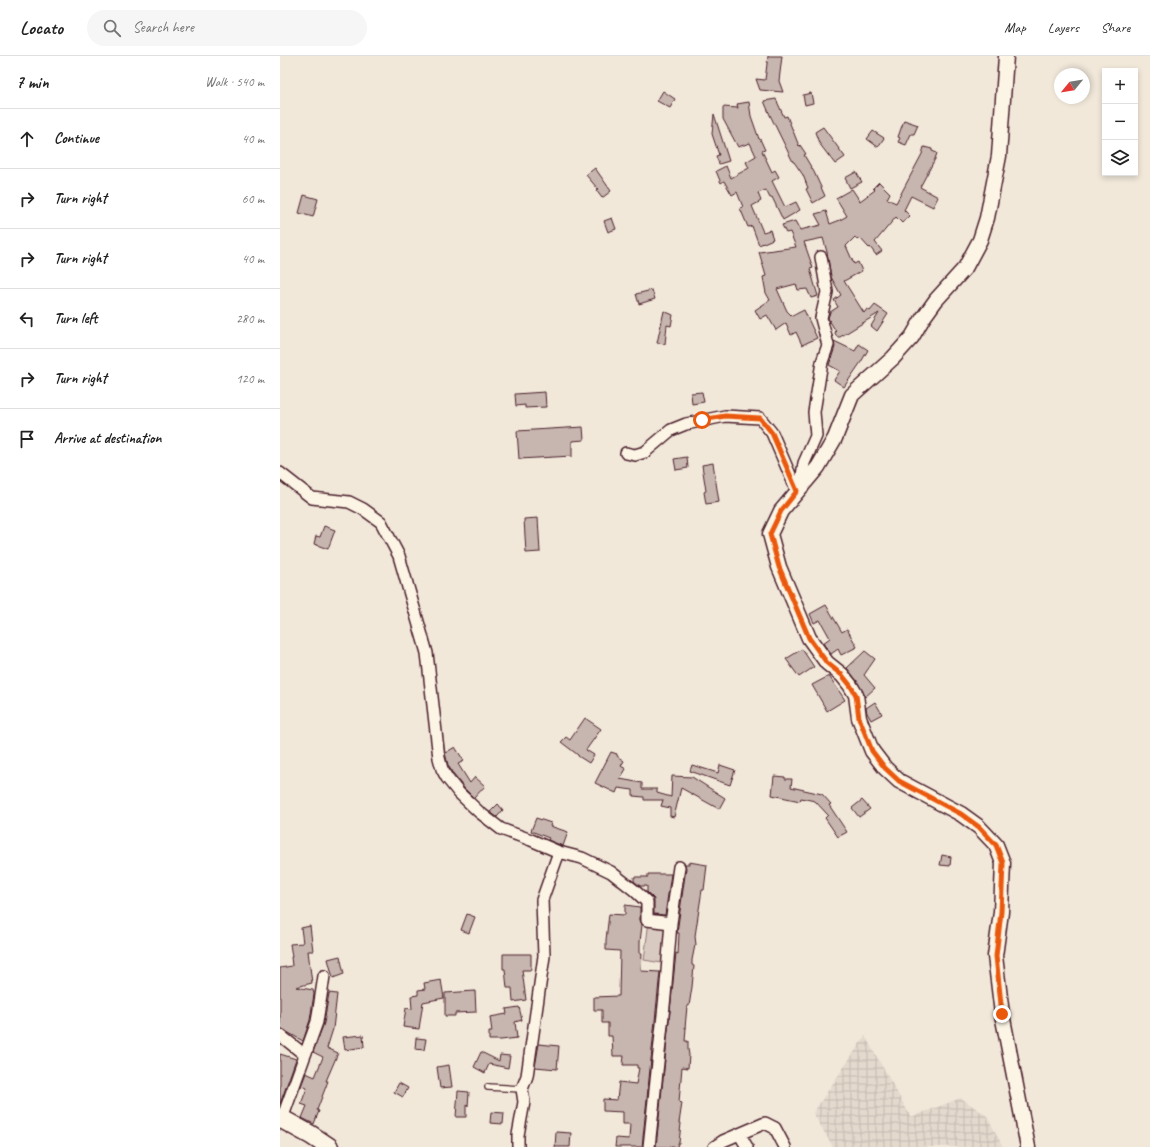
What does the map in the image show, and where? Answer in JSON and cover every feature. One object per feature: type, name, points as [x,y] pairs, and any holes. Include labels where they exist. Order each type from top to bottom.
[{"type":"main road","points":[[281,1118],[330,1147]]},
{"type":"street","points":[[1006,56],[999,156],[987,218],[980,240],[965,268],[922,318],[912,337],[893,358],[852,395],[835,438],[818,467],[781,511],[770,534],[779,567],[809,638],[827,663],[842,675],[856,695],[859,718],[872,751],[885,768],[899,781],[961,814],[979,827],[996,845],[1003,863],[1001,912],[996,956],[1002,1014],[1028,1147]]},
{"type":"street","points":[[798,490],[804,463],[816,436],[814,412],[822,362],[828,345],[821,318],[827,292],[822,257]]},
{"type":"street","points":[[626,453],[635,455],[645,452],[671,430],[686,424],[725,416],[760,418],[772,433],[798,490]]},
{"type":"street","points":[[280,473],[312,498],[349,502],[381,522],[399,556],[427,653],[439,758],[442,769],[459,793],[479,812],[501,829],[547,846],[558,852],[582,858],[611,872],[647,902],[647,920],[671,923]]},
{"type":"street","points":[[518,1147],[518,1136],[524,1102],[522,1089],[527,1076],[544,956],[542,900],[558,852]]},
{"type":"street","points":[[649,1147],[671,923],[679,867]]},
{"type":"street","points":[[281,1118],[317,1022],[324,976]]},
{"type":"street","points":[[280,1035],[305,1055]]},
{"type":"street","points":[[714,1147],[723,1141],[765,1123],[775,1128],[785,1147]]},
{"type":"street","points":[[740,1135],[747,1147]]},
{"type":"lane","points":[[488,1087],[522,1089]]},
{"type":"shaded area","points":[[649,921],[668,924],[662,963],[644,960]]},
{"type":"shaded area","points":[[865,1036],[911,1117],[961,1098],[987,1116],[1003,1147],[833,1147],[813,1113]]},
{"type":"building","points":[[768,56],[782,56],[779,81],[783,92],[760,90],[756,79],[765,80]]},
{"type":"building","points":[[663,91],[675,99],[670,108],[657,101]]},
{"type":"building","points":[[811,93],[813,103],[805,105],[803,95]]},
{"type":"building","points":[[776,99],[784,117],[787,116],[799,146],[800,145],[806,154],[804,155],[825,196],[813,203],[806,189],[808,188],[803,175],[793,162],[764,101]]},
{"type":"building","points":[[749,102],[751,116],[759,139],[765,150],[762,151],[772,172],[775,170],[779,177],[772,181],[785,207],[796,202],[800,210],[783,220],[772,197],[770,198],[766,190],[758,193],[761,201],[752,206],[763,232],[770,230],[773,239],[759,245],[752,226],[748,227],[740,208],[743,207],[737,192],[732,195],[724,181],[721,183],[716,171],[726,166],[731,178],[749,168],[746,162],[756,156],[750,143],[738,147],[723,119],[723,107],[738,108],[737,104]]},
{"type":"building","points":[[714,114],[729,161],[719,164],[716,156],[719,155],[712,134]]},
{"type":"building","points":[[904,120],[918,125],[914,134],[911,134],[906,145],[898,142],[900,138],[898,137]]},
{"type":"building","points":[[823,127],[845,157],[835,164],[819,143],[815,132]]},
{"type":"building","points":[[873,131],[884,138],[878,147],[867,139]]},
{"type":"building","points":[[924,147],[932,149],[932,151],[937,153],[920,187],[938,197],[933,207],[911,196],[904,210],[910,216],[902,223],[896,217],[875,242],[882,251],[876,255],[860,238],[857,240],[855,237],[846,246],[854,264],[858,262],[862,271],[844,281],[864,313],[867,309],[870,311],[875,305],[888,314],[877,331],[871,326],[879,313],[840,337],[837,337],[835,333],[836,330],[828,318],[830,312],[838,307],[834,300],[841,295],[831,277],[823,238],[804,242],[813,268],[810,269],[818,296],[811,298],[807,289],[798,290],[796,284],[777,289],[787,311],[792,316],[804,310],[817,338],[802,345],[796,332],[791,335],[786,323],[776,330],[767,315],[760,319],[755,310],[770,300],[766,293],[763,277],[766,276],[759,252],[796,247],[790,232],[786,233],[782,225],[795,221],[800,230],[821,225],[815,214],[826,211],[830,224],[840,220],[847,216],[836,198],[852,189],[860,201],[875,190],[873,188],[879,182],[890,193],[887,199],[896,203],[922,154]]},
{"type":"building","points":[[595,168],[611,191],[602,198],[596,190],[598,189],[586,175]]},
{"type":"building","points":[[856,172],[862,182],[850,188],[845,178]]},
{"type":"building","points":[[304,195],[318,199],[313,217],[299,213]]},
{"type":"building","points":[[612,218],[616,229],[608,232],[604,221]]},
{"type":"building","points":[[652,290],[655,299],[639,304],[636,294]]},
{"type":"building","points":[[664,311],[673,315],[671,326],[667,325],[665,344],[657,343]]},
{"type":"building","points":[[834,341],[855,351],[859,344],[868,350],[844,387],[834,380],[840,371],[829,365],[835,347]]},
{"type":"building","points":[[545,392],[546,407],[525,408],[525,405],[516,406],[515,394]]},
{"type":"building","points":[[702,392],[704,402],[692,404],[691,393]]},
{"type":"building","points":[[583,427],[584,440],[572,441],[572,456],[519,459],[517,431]]},
{"type":"building","points":[[687,457],[688,468],[676,470],[674,459]]},
{"type":"building","points":[[713,463],[719,502],[706,504],[704,492],[706,491],[702,465]]},
{"type":"building","points":[[538,518],[540,552],[526,553],[524,519]]},
{"type":"building","points":[[324,526],[335,530],[328,549],[314,544],[316,536],[320,537]]},
{"type":"building","points":[[826,605],[842,632],[847,629],[857,647],[841,655],[838,649],[831,654],[823,643],[830,638],[820,620],[814,623],[810,614]]},
{"type":"building","points":[[802,649],[814,667],[799,677],[786,659]]},
{"type":"building","points":[[865,651],[875,659],[864,675],[875,688],[865,697],[857,681],[847,668]]},
{"type":"building","points":[[829,676],[845,700],[827,711],[812,685]]},
{"type":"building","points":[[875,702],[882,714],[871,720],[866,708]]},
{"type":"building","points":[[585,718],[601,729],[586,750],[594,755],[589,763],[561,742],[566,737],[570,740]]},
{"type":"building","points":[[455,747],[464,761],[458,764],[470,783],[475,777],[485,786],[474,798],[464,788],[448,765],[445,753]]},
{"type":"building","points":[[611,752],[617,754],[617,756],[624,761],[621,766],[626,769],[620,779],[642,783],[642,789],[657,789],[657,793],[671,797],[672,776],[692,777],[725,798],[719,809],[681,788],[674,817],[670,816],[670,808],[661,806],[663,800],[644,800],[644,797],[633,796],[633,790],[618,788],[616,793],[595,783]]},
{"type":"building","points":[[692,765],[718,773],[720,765],[735,770],[730,785],[690,771]]},
{"type":"building","points":[[774,776],[792,779],[791,787],[822,794],[831,804],[829,805],[847,832],[838,837],[825,818],[828,815],[815,801],[801,798],[800,801],[772,795]]},
{"type":"building","points":[[862,800],[870,809],[859,817],[852,808]]},
{"type":"building","points":[[498,804],[503,810],[497,817],[490,812]]},
{"type":"building","points":[[536,818],[551,823],[550,826],[568,832],[563,846],[548,840],[549,838],[531,831]]},
{"type":"building","points":[[942,855],[951,857],[950,866],[940,865]]},
{"type":"building","points":[[689,862],[707,865],[704,890],[702,890],[695,936],[696,945],[692,960],[692,965],[694,966],[692,987],[689,1006],[687,1006],[685,1041],[688,1041],[688,1068],[682,1067],[679,1102],[682,1103],[679,1123],[681,1123],[679,1143],[677,1147],[656,1147],[676,953],[678,954],[679,933],[677,933],[686,868],[685,864],[689,864]]},
{"type":"building","points":[[648,874],[671,874],[665,915],[654,914],[654,899],[647,892],[647,886],[640,886],[634,881],[634,877],[648,877]]},
{"type":"building","points":[[625,905],[640,907],[640,920],[642,925],[640,942],[640,953],[642,953],[641,971],[660,972],[642,1147],[615,1147],[616,1138],[629,1139],[630,1124],[623,1124],[623,1112],[603,1111],[603,1099],[617,1100],[619,1082],[636,1084],[639,1068],[637,1068],[637,1065],[623,1065],[624,1056],[613,1056],[612,1036],[608,1036],[608,1023],[602,1023],[602,1010],[594,1010],[594,997],[619,996],[620,951],[606,950],[606,940],[609,914],[625,915]]},
{"type":"building","points":[[467,914],[475,917],[469,933],[461,930]]},
{"type":"building","points":[[310,926],[313,951],[308,951],[312,983],[296,987],[313,990],[314,994],[310,1020],[303,1041],[280,1028],[280,968],[292,966],[290,944],[303,943],[301,928]]},
{"type":"building","points":[[503,954],[531,954],[531,970],[522,970],[526,1000],[513,1002],[512,988],[507,988],[505,969],[503,969]]},
{"type":"building","points":[[340,956],[344,974],[333,978],[328,959]]},
{"type":"building","points":[[441,980],[444,998],[423,1002],[419,1029],[403,1027],[406,1008],[412,1009],[411,996],[418,995],[418,990],[425,989],[424,983]]},
{"type":"building","points":[[475,991],[476,1012],[455,1013],[455,1016],[445,1016],[445,993]]},
{"type":"building","points":[[329,993],[337,994],[333,1029],[327,1048],[338,1053],[326,1081],[328,1081],[317,1110],[319,1111],[314,1124],[302,1118],[307,1106],[301,1104],[307,1088],[301,1086],[306,1073],[315,1077],[323,1057],[313,1052],[324,1023]]},
{"type":"building","points":[[519,1007],[522,1020],[515,1022],[517,1038],[489,1040],[489,1032],[492,1032],[490,1017],[507,1014],[506,1009]]},
{"type":"building","points":[[363,1035],[364,1047],[345,1050],[343,1037]]},
{"type":"building","points":[[416,1038],[426,1039],[424,1050],[415,1049]]},
{"type":"building","points":[[539,1044],[559,1046],[557,1069],[535,1067]]},
{"type":"building","points":[[481,1052],[499,1061],[500,1055],[510,1056],[508,1068],[489,1064],[485,1073],[474,1067]]},
{"type":"building","points":[[280,1054],[296,1059],[280,1104]]},
{"type":"building","points":[[449,1065],[452,1087],[440,1088],[437,1067]]},
{"type":"building","points":[[399,1083],[408,1088],[403,1097],[394,1092]]},
{"type":"building","points":[[458,1091],[469,1092],[468,1106],[466,1105],[466,1117],[456,1117]]},
{"type":"building","points":[[491,1112],[504,1113],[503,1124],[490,1123]]},
{"type":"building","points":[[556,1132],[571,1133],[570,1147],[555,1147]]},
{"type":"route","points":[[702,420],[725,416],[760,418],[772,433],[797,491],[781,511],[770,534],[779,567],[809,638],[827,663],[842,675],[856,695],[859,718],[872,751],[885,768],[899,781],[961,814],[979,827],[996,845],[1003,863],[1001,912],[996,956],[1002,1014]]}]
